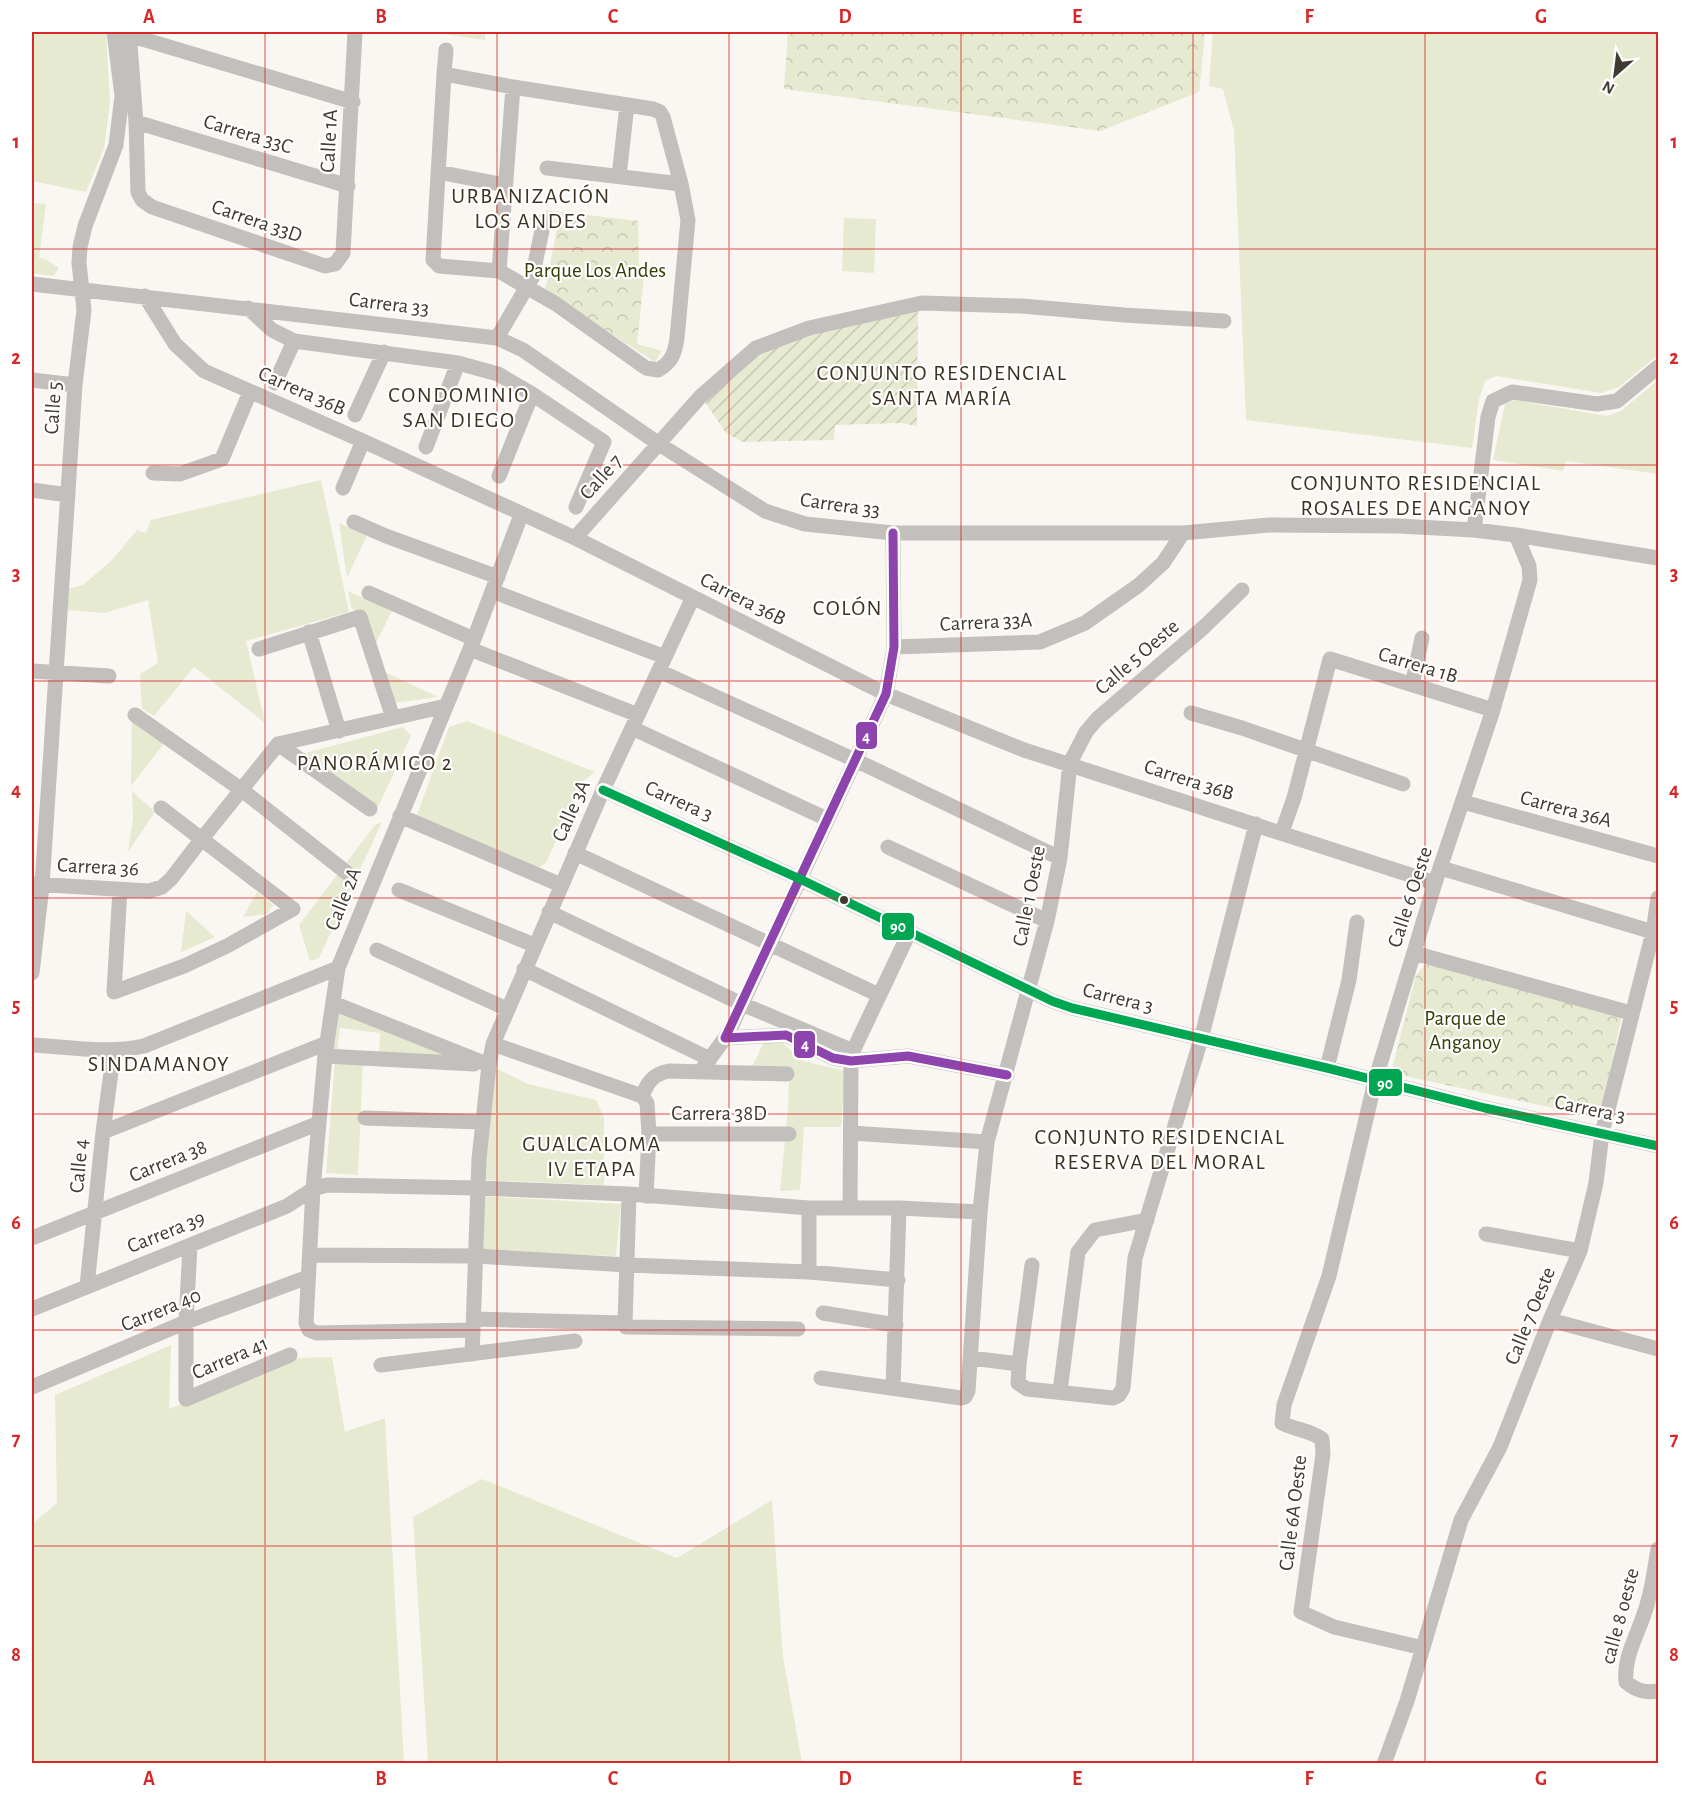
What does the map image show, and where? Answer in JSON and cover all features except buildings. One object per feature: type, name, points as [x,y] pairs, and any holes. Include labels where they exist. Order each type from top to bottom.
[{"type":"street","name":"Calle 1A","points":[[343,253],[355,32]]},
{"type":"street","points":[[136,122],[124,33],[353,102]]},
{"type":"street","name":"Calle 5","points":[[32,973],[75,385],[84,310],[79,263],[80,247],[84,226],[116,145],[122,96],[124,33]]},
{"type":"street","points":[[444,74],[660,112],[681,184],[688,220],[677,338],[675,351],[668,364],[658,370],[646,368],[556,304],[499,271],[439,266],[435,263],[433,260],[444,74],[446,50]]},
{"type":"street","points":[[499,271],[513,87]]},
{"type":"street","points":[[619,176],[627,105]]},
{"type":"street","name":"Carrera 33C","points":[[136,122],[348,186]]},
{"type":"street","name":"Carrera 33D","points":[[136,122],[138,192],[142,200],[152,207],[325,266],[335,264],[343,253]]},
{"type":"street","points":[[547,168],[681,184]]},
{"type":"street","points":[[438,172],[505,185]]},
{"type":"street","points":[[497,338],[528,287],[535,267],[544,220]]},
{"type":"street","name":"Carrera 33","points":[[32,284],[497,338],[522,351],[659,444],[765,511],[805,524],[892,533],[1183,533],[1269,525],[1398,526],[1516,535],[1659,558]]},
{"type":"street","name":"Carrera 36B","points":[[145,296],[176,344],[204,371],[575,538],[886,694],[1024,750],[1256,824],[1653,932]]},
{"type":"street","name":"Calle 7","points":[[575,538],[700,397],[756,348],[809,328],[922,303],[992,305],[1224,321]]},
{"type":"street","points":[[248,308],[272,330],[294,341],[458,363],[498,374],[532,394],[604,442],[576,507]]},
{"type":"street","points":[[274,383],[294,341]]},
{"type":"street","points":[[355,415],[384,352]]},
{"type":"street","points":[[426,447],[458,363]]},
{"type":"street","points":[[1474,530],[1488,417],[1493,401],[1512,392],[1597,405],[1617,401],[1659,367]]},
{"type":"street","points":[[32,380],[75,385]]},
{"type":"street","points":[[153,473],[180,474],[222,459],[250,392]]},
{"type":"street","points":[[499,476],[532,394]]},
{"type":"street","points":[[343,488],[363,441]]},
{"type":"street","points":[[32,490],[68,495]]},
{"type":"street","name":"Calle 2A","points":[[473,1324],[317,1333],[309,1330],[306,1323],[313,1189],[326,1049],[338,968],[472,644],[521,515]]},
{"type":"street","points":[[354,522],[495,584],[1060,858]]},
{"type":"street","points":[[700,1072],[725,1038],[742,1004],[886,694],[894,647],[892,533]]},
{"type":"street","name":"Carrera 33A","points":[[894,647],[1040,642],[1085,623],[1139,585],[1162,563],[1183,533]]},
{"type":"street","name":"Calle 6 Oeste","points":[[1329,1276],[1375,1081],[1438,875],[1493,710],[1530,580],[1529,566],[1516,535]]},
{"type":"street","name":"Calle 5 Oeste","points":[[1070,763],[1086,732],[1097,719],[1204,627],[1242,590]]},
{"type":"street","points":[[369,593],[635,722],[827,819]]},
{"type":"street","name":"Calle 3A","points":[[472,1354],[477,1188],[482,1122],[493,1044],[603,790],[693,597]]},
{"type":"street","points":[[259,648],[360,617],[393,718]]},
{"type":"street","points":[[309,632],[339,731]]},
{"type":"street","points":[[1412,685],[1422,638]]},
{"type":"street","name":"Carrera 1B","points":[[1306,752],[1330,659],[1493,710]]},
{"type":"street","points":[[32,671],[109,676]]},
{"type":"street","points":[[201,840],[278,744],[446,706]]},
{"type":"street","points":[[1191,713],[1242,728],[1403,784]]},
{"type":"street","points":[[135,715],[242,790],[347,873]]},
{"type":"street","points":[[278,744],[370,809]]},
{"type":"street","points":[[1282,832],[1306,752]]},
{"type":"street","name":"Calle 1 Oeste","points":[[893,1388],[961,1398],[965,1397],[968,1391],[987,1142],[1047,921],[1060,858],[1070,763]]},
{"type":"street","name":"Carrera 3","points":[[603,790],[800,879],[909,933],[1072,1008],[1485,1108],[1659,1146]]},
{"type":"street","name":"Carrera 36A","points":[[1463,802],[1659,856]]},
{"type":"street","points":[[120,889],[114,992],[184,966],[227,946],[293,909],[161,808]]},
{"type":"street","points":[[400,816],[561,885]]},
{"type":"street","points":[[1032,1265],[1018,1383],[1022,1386],[1113,1398],[1119,1395],[1123,1388],[1135,1258],[1201,1040],[1256,824]]},
{"type":"street","name":"Carrera 36","points":[[37,885],[149,891],[162,887],[171,879],[201,840]]},
{"type":"street","points":[[888,847],[1047,921]]},
{"type":"street","points":[[575,853],[769,946],[879,995]]},
{"type":"street","points":[[399,890],[534,945]]},
{"type":"street","name":"Calle 7 Oeste","points":[[1384,1764],[1423,1648],[1461,1520],[1500,1447],[1580,1251],[1596,1183],[1602,1133],[1631,1013],[1651,967],[1653,932],[1659,898]]},
{"type":"street","points":[[549,912],[852,1056]]},
{"type":"street","points":[[1326,1068],[1349,980],[1357,922]]},
{"type":"street","points":[[850,1208],[852,1056],[909,933]]},
{"type":"street","points":[[377,950],[507,1010]]},
{"type":"street","points":[[1414,953],[1631,1013]]},
{"type":"street","points":[[32,1045],[114,1050],[144,1046],[338,968]]},
{"type":"street","points":[[524,969],[710,1059]]},
{"type":"street","points":[[333,1003],[489,1065]]},
{"type":"street","points":[[725,1038],[786,1035],[823,1055],[908,1056],[1007,1075]]},
{"type":"street","points":[[493,1044],[642,1096],[648,1104],[646,1196]]},
{"type":"street","points":[[103,1132],[326,1049],[489,1065]]},
{"type":"street","name":"Calle 4","points":[[87,1286],[114,1050]]},
{"type":"street","points":[[642,1096],[649,1081],[662,1072],[787,1074]]},
{"type":"street","points":[[365,1118],[482,1122]]},
{"type":"street","name":"Carrera 38","points":[[32,1238],[319,1123]]},
{"type":"street","points":[[851,1133],[987,1142]]},
{"type":"street","name":"Carrera 38D","points":[[649,1134],[789,1134]]},
{"type":"street","points":[[313,1189],[340,1185],[477,1188],[629,1194],[809,1208],[899,1208],[980,1212]]},
{"type":"street","name":"Carrera 39","points":[[32,1309],[287,1206],[313,1189]]},
{"type":"street","points":[[629,1194],[625,1323],[629,1328],[798,1329]]},
{"type":"street","points":[[809,1208],[809,1272]]},
{"type":"street","points":[[821,1378],[893,1388],[899,1208]]},
{"type":"street","points":[[1060,1391],[1078,1252],[1095,1230],[1147,1220]]},
{"type":"street","points":[[1486,1234],[1580,1251]]},
{"type":"street","points":[[186,1322],[190,1246]]},
{"type":"street","points":[[310,1255],[475,1256],[809,1272],[898,1280]]},
{"type":"street","name":"Calle 6A Oeste","points":[[1329,1276],[1284,1405],[1282,1423],[1294,1429],[1313,1432],[1322,1439],[1323,1454],[1301,1612],[1334,1628],[1423,1648]]},
{"type":"street","name":"Carrera 40","points":[[32,1387],[186,1322],[308,1277]]},
{"type":"street","points":[[823,1313],[896,1325]]},
{"type":"street","points":[[1550,1320],[1659,1350]]},
{"type":"street","name":"Carrera 41","points":[[186,1322],[186,1399],[290,1355]]},
{"type":"street","points":[[473,1324],[625,1323]]},
{"type":"street","points":[[381,1365],[575,1341]]},
{"type":"street","points":[[970,1358],[1019,1364]]},
{"type":"street","name":"calle 8 oeste","points":[[1659,1549],[1648,1601],[1626,1664],[1626,1682],[1635,1690],[1659,1691]]},
{"type":"green space","points":[[32,32],[106,32],[110,102],[104,148],[86,192],[32,181]]},
{"type":"green space","points":[[430,32],[485,32],[485,40]]},
{"type":"green space","points":[[788,32],[1205,32],[1199,92],[1100,131],[784,89]]},
{"type":"green space","points":[[1213,32],[1658,32],[1658,355],[1619,387],[1601,393],[1496,376],[1485,381],[1479,399],[1472,448],[1246,420],[1234,131],[1223,89],[1209,86]]},
{"type":"green space","points":[[32,203],[46,204],[39,258],[59,268],[53,276],[32,273]]},
{"type":"green space","name":"Parque Los Andes","points":[[546,210],[638,221],[639,265],[645,267],[637,344],[662,351],[655,362],[545,291],[558,223],[546,222]]},
{"type":"green space","points":[[844,218],[876,219],[874,273],[842,271]]},
{"type":"green space","points":[[918,309],[917,426],[901,423],[835,425],[834,440],[743,442],[726,433],[705,402],[756,353],[782,341]]},
{"type":"green space","points":[[1658,380],[1658,474],[1566,461],[1563,471],[1493,460],[1505,404],[1514,400],[1607,416],[1621,411]]},
{"type":"green space","points":[[321,480],[349,612],[246,641],[265,723],[194,667],[154,716],[142,709],[140,674],[158,663],[148,600],[104,613],[66,610],[68,589],[83,585],[112,560],[137,530],[146,533],[151,520]]},
{"type":"green space","points":[[339,523],[367,535],[347,578]]},
{"type":"green space","points":[[348,591],[392,611],[370,655],[358,615],[351,607]]},
{"type":"green space","points":[[374,667],[438,697],[386,704]]},
{"type":"green space","points":[[132,716],[165,742],[131,786]]},
{"type":"green space","points":[[467,721],[595,772],[582,782],[546,863],[535,869],[415,820],[449,727]]},
{"type":"green space","points":[[403,727],[411,736],[378,807],[356,796],[302,754]]},
{"type":"green space","points":[[132,791],[155,812],[128,852],[133,818]]},
{"type":"green space","points":[[382,822],[319,958],[310,961],[299,925],[375,825]]},
{"type":"green space","points":[[257,892],[273,905],[267,914],[243,917]]},
{"type":"green space","points":[[186,911],[215,937],[181,952]]},
{"type":"green space","name":"Parque de Anganoy","points":[[1429,960],[1622,1016],[1599,1118],[1391,1073],[1416,975]]},
{"type":"green space","points":[[335,1007],[466,1059],[379,1055],[380,1033],[340,1028],[337,1052],[329,1054]]},
{"type":"green space","points":[[764,1042],[783,1043],[803,1061],[845,1071],[841,1127],[804,1127],[800,1190],[780,1191],[789,1076],[752,1067]]},
{"type":"green space","points":[[335,1060],[363,1061],[358,1175],[326,1173]]},
{"type":"green space","points":[[489,1065],[528,1084],[596,1100],[604,1118],[604,1185],[482,1180]]},
{"type":"green space","points":[[481,1196],[621,1204],[616,1256],[480,1251]]},
{"type":"green space","points":[[171,1345],[169,1409],[295,1358],[332,1357],[345,1432],[385,1418],[404,1763],[32,1764],[32,1524],[57,1503],[55,1395]]},
{"type":"green space","points":[[482,1479],[677,1558],[772,1500],[783,1657],[802,1763],[428,1763],[413,1517]]},
{"type":"transit line","name":"4","points":[[893,533],[894,647],[886,694],[725,1038],[786,1035],[833,1058],[851,1061],[908,1056],[1007,1075]]},
{"type":"transit line","name":"90","points":[[603,790],[800,879],[1052,1001],[1072,1008],[1485,1108],[1658,1146]]},
{"type":"district","name":"URBANIZACIÓN LOS ANDES","points":[[531,208]]},
{"type":"district","name":"CONJUNTO RESIDENCIAL SANTA MARÍA","points":[[942,386]]},
{"type":"district","name":"CONDOMINIO SAN DIEGO","points":[[459,408]]},
{"type":"district","name":"CONJUNTO RESIDENCIAL ROSALES DE ANGANOY","points":[[1416,496]]},
{"type":"district","name":"COLÓN","points":[[848,608]]},
{"type":"district","name":"PANORÁMICO 2","points":[[375,763]]},
{"type":"district","name":"SINDAMANOY","points":[[159,1064]]},
{"type":"district","name":"CONJUNTO RESIDENCIAL RESERVA DEL MORAL","points":[[1160,1150]]},
{"type":"district","name":"GUALCALOMA IV ETAPA","points":[[592,1156]]}]
